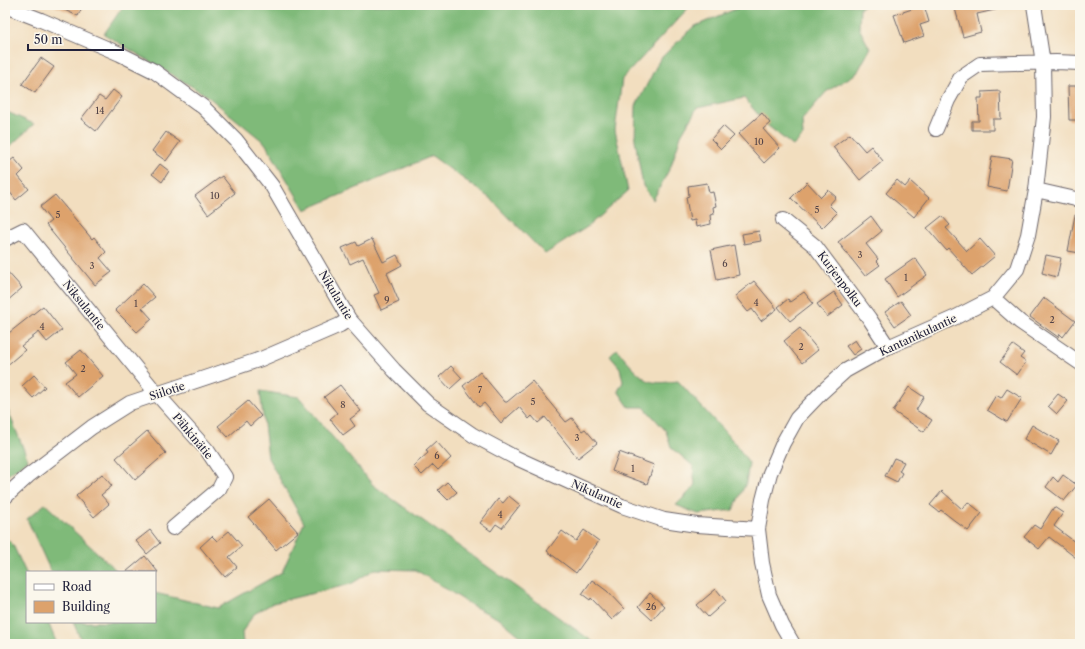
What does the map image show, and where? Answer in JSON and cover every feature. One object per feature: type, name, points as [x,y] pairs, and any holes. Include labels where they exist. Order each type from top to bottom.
[{"type":"street","name":"Kantanikulantie","points":[[794,644],[782,625],[769,595],[762,563],[758,529],[762,500],[770,473],[783,442],[798,418],[822,392],[845,371],[888,347],[956,317],[993,298],[1017,270],[1028,235],[1036,190],[1044,117],[1043,63],[1034,5]]},
{"type":"street","name":"Nikulantie","points":[[5,6],[120,54],[154,71],[203,107],[236,140],[272,186],[348,319],[394,370],[428,404],[474,435],[514,457],[622,506],[664,520],[697,525],[758,529]]},
{"type":"street","points":[[936,129],[948,100],[961,77],[980,64],[1080,63]]},
{"type":"street","points":[[1036,190],[1080,200]]},
{"type":"street","name":"Kurjenpolku","points":[[783,220],[815,246],[869,318],[888,347]]},
{"type":"street","name":"Niksulantie","points":[[5,238],[23,230],[157,394]]},
{"type":"street","points":[[993,298],[1020,322],[1080,363]]},
{"type":"street","name":"Siilotie","points":[[5,497],[28,476],[92,427],[130,403],[261,359],[340,325],[348,319]]},
{"type":"street","name":"Pähkinätie","points":[[157,394],[207,450],[225,477],[219,489],[215,493],[173,528]]},
{"type":"green space","points":[[124,5],[691,5],[622,79],[615,130],[628,191],[587,227],[545,254],[491,199],[432,156],[305,210],[265,143],[206,95],[104,34]]},
{"type":"green space","points":[[745,5],[865,5],[860,8],[859,28],[870,49],[857,73],[826,92],[802,120],[803,136],[793,146],[767,125],[744,98],[697,108],[681,135],[671,166],[653,200],[643,186],[635,140],[636,106],[660,59],[693,27]]},
{"type":"green space","points":[[5,111],[34,124],[5,151]]},
{"type":"green space","points":[[617,349],[632,367],[645,379],[660,383],[678,381],[734,442],[749,463],[746,483],[733,510],[698,514],[676,505],[695,486],[693,466],[671,447],[666,431],[644,407],[629,407],[618,391],[623,382],[620,368],[610,356]]},
{"type":"green space","points":[[260,391],[299,397],[373,485],[596,644],[530,644],[501,620],[473,606],[416,570],[375,569],[351,584],[273,603],[254,614],[242,632],[243,644],[83,644],[73,623],[156,623],[156,593],[218,608],[282,572],[304,523],[268,458]]},
{"type":"green space","points":[[5,403],[28,460],[5,477]]},
{"type":"green space","points":[[45,504],[117,571],[51,571],[27,519]]},
{"type":"green space","points":[[5,537],[13,545],[26,573],[26,623],[48,623],[57,644],[5,644]]},
{"type":"building","points":[[53,5],[83,5],[78,16]]},
{"type":"building","points":[[924,5],[929,22],[920,25],[924,36],[904,43],[894,15]]},
{"type":"building","points":[[954,5],[998,5],[999,9],[977,14],[981,32],[963,37]]},
{"type":"building","points":[[41,58],[54,67],[35,93],[22,84]]},
{"type":"building","points":[[1068,86],[1080,86],[1080,120],[1069,120]]},
{"type":"building","points":[[113,90],[122,97],[96,131],[81,119],[99,96],[105,100]]},
{"type":"building","points":[[1000,91],[1001,119],[993,119],[993,130],[972,130],[972,121],[979,121],[978,98],[982,98],[982,92]]},
{"type":"building","points":[[762,113],[770,123],[763,129],[780,148],[764,163],[738,134]]},
{"type":"building","points":[[723,126],[734,136],[721,149],[711,139]]},
{"type":"building","points":[[166,132],[180,142],[166,161],[152,151]]},
{"type":"building","points":[[850,134],[865,151],[871,146],[883,161],[860,180],[833,147]]},
{"type":"building","points":[[992,156],[1012,159],[1007,191],[987,187]]},
{"type":"building","points":[[14,158],[24,170],[18,176],[29,189],[16,200],[5,186],[5,165]]},
{"type":"building","points":[[160,164],[169,171],[162,182],[152,174]]},
{"type":"building","points":[[222,176],[235,193],[208,214],[195,196]]},
{"type":"building","points":[[897,180],[905,187],[910,181],[929,198],[914,217],[886,193]]},
{"type":"building","points":[[807,182],[821,197],[828,190],[836,197],[829,205],[837,213],[822,228],[791,198]]},
{"type":"building","points":[[707,183],[709,193],[713,192],[716,206],[713,207],[714,214],[710,215],[711,224],[696,227],[695,220],[690,221],[686,197],[689,196],[688,186]]},
{"type":"building","points":[[55,195],[92,239],[94,237],[106,252],[100,258],[112,272],[95,285],[46,225],[51,221],[40,207]]},
{"type":"building","points":[[1075,215],[1080,215],[1080,253],[1068,251]]},
{"type":"building","points":[[871,216],[882,231],[866,244],[878,259],[876,261],[880,265],[865,276],[838,242]]},
{"type":"building","points":[[942,216],[950,225],[946,228],[967,251],[980,239],[995,256],[972,275],[948,248],[946,250],[927,228]]},
{"type":"building","points":[[759,231],[761,241],[744,244],[742,234]]},
{"type":"building","points":[[372,239],[383,262],[397,255],[402,265],[387,273],[399,302],[381,310],[374,295],[379,293],[363,258],[350,264],[342,248],[356,242],[358,246]]},
{"type":"building","points":[[734,245],[739,275],[717,280],[711,250]]},
{"type":"building","points":[[1046,255],[1061,258],[1057,277],[1042,273]]},
{"type":"building","points":[[915,258],[927,275],[897,297],[885,279]]},
{"type":"building","points":[[5,269],[22,288],[5,303]]},
{"type":"building","points":[[754,281],[777,309],[761,321],[752,309],[748,312],[735,296]]},
{"type":"building","points":[[143,284],[155,297],[142,308],[152,319],[137,332],[115,310]]},
{"type":"building","points":[[804,292],[813,303],[790,321],[778,307],[788,299],[790,302]]},
{"type":"building","points":[[834,292],[843,305],[827,317],[817,304]]},
{"type":"building","points":[[1044,298],[1075,321],[1063,337],[1060,334],[1058,337],[1030,317]]},
{"type":"building","points":[[901,301],[911,315],[895,326],[885,312]]},
{"type":"building","points":[[43,306],[62,330],[47,342],[39,332],[21,346],[25,350],[5,367],[5,336]]},
{"type":"building","points":[[800,328],[818,350],[802,363],[784,341]]},
{"type":"building","points":[[855,340],[861,349],[853,355],[846,346]]},
{"type":"building","points":[[1013,345],[1024,353],[1020,358],[1026,362],[1017,375],[1000,362]]},
{"type":"building","points":[[81,350],[103,376],[78,397],[65,382],[76,374],[66,362]]},
{"type":"building","points":[[451,366],[462,378],[450,389],[439,377]]},
{"type":"building","points":[[480,372],[505,402],[507,402],[532,381],[566,422],[572,418],[582,431],[585,429],[597,443],[578,458],[545,417],[538,423],[532,416],[529,419],[519,407],[501,423],[484,403],[479,407],[463,386]]},
{"type":"building","points":[[34,375],[45,387],[33,398],[22,386]]},
{"type":"building","points":[[340,385],[361,411],[350,419],[355,426],[343,435],[330,419],[337,413],[324,397]]},
{"type":"building","points":[[909,387],[924,397],[916,410],[932,420],[924,432],[893,411]]},
{"type":"building","points":[[1007,389],[1022,398],[1007,422],[987,410],[996,395],[1001,398]]},
{"type":"building","points":[[1058,394],[1068,401],[1057,414],[1048,406]]},
{"type":"building","points":[[248,401],[261,416],[250,426],[246,421],[228,437],[218,426]]},
{"type":"building","points":[[1032,425],[1059,441],[1051,455],[1024,439]]},
{"type":"building","points":[[147,431],[166,453],[135,480],[116,458]]},
{"type":"building","points":[[436,441],[451,458],[438,470],[433,465],[422,475],[413,466],[428,453],[426,450]]},
{"type":"building","points":[[619,452],[654,465],[647,484],[612,471]]},
{"type":"building","points":[[894,458],[904,462],[899,471],[902,473],[897,482],[885,476]]},
{"type":"building","points":[[102,474],[112,486],[101,495],[109,504],[94,517],[76,496]]},
{"type":"building","points":[[1063,475],[1077,485],[1064,501],[1046,487],[1053,477],[1058,482]]},
{"type":"building","points":[[447,482],[457,492],[448,500],[438,490]]},
{"type":"building","points":[[942,491],[962,509],[968,502],[982,513],[968,531],[941,510],[939,512],[930,505]]},
{"type":"building","points":[[509,496],[520,505],[502,528],[496,524],[491,531],[480,523],[498,499],[503,503]]},
{"type":"building","points":[[269,499],[298,532],[276,550],[248,517]]},
{"type":"building","points":[[1054,507],[1063,513],[1054,526],[1080,546],[1080,561],[1049,537],[1039,549],[1024,537],[1034,525],[1040,529]]},
{"type":"building","points":[[150,530],[160,543],[147,554],[136,541]]},
{"type":"building","points":[[584,530],[599,541],[576,573],[547,551],[562,531],[576,541]]},
{"type":"building","points":[[229,531],[242,546],[229,557],[237,567],[225,577],[200,547],[212,536],[217,541]]},
{"type":"building","points":[[145,556],[158,572],[156,571],[127,571]]},
{"type":"building","points":[[592,580],[607,591],[624,609],[612,620],[591,598],[590,600],[582,594]]},
{"type":"building","points":[[716,589],[726,601],[708,617],[697,605]]},
{"type":"building","points":[[650,593],[664,606],[652,620],[638,607]]}]
